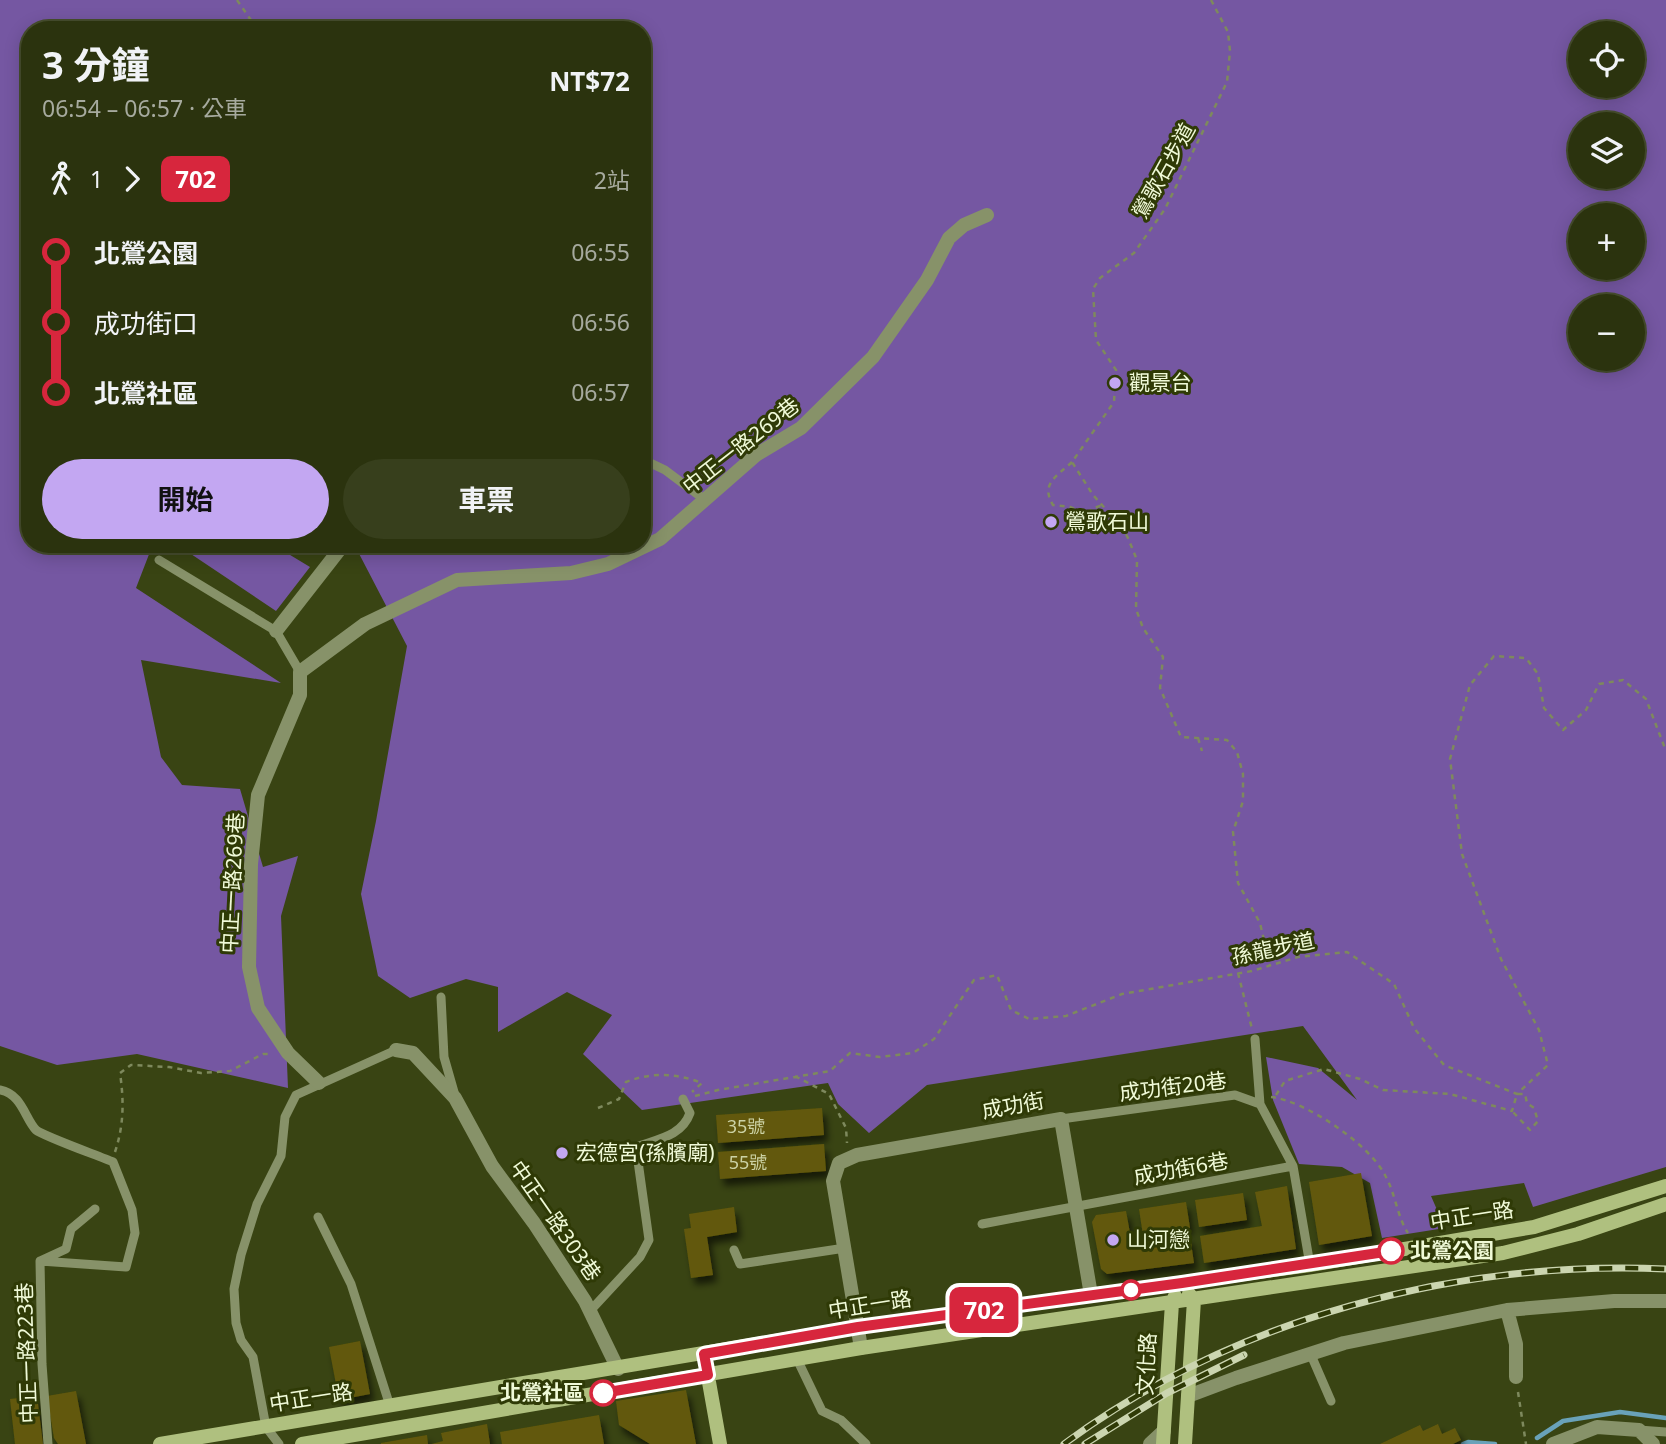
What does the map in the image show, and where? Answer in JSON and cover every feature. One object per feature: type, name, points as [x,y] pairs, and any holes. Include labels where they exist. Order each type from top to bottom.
[{"type":"main road","name":"中正一路","points":[[160,1444],[858,1327],[1310,1265],[1418,1247],[1534,1227],[1666,1186]]},
{"type":"main road","name":"中正一路","points":[[302,1444],[861,1348],[1503,1254],[1578,1234],[1666,1204]]},
{"type":"main road","points":[[1182,1283],[1194,1300],[1185,1444]]},
{"type":"main road","name":"文化路","points":[[1164,1438],[1172,1303],[1182,1283]]},
{"type":"main road","points":[[704,1354],[719,1444]]},
{"type":"street","name":"中正一路269巷","points":[[651,542],[660,538],[756,455],[801,428],[873,357],[927,280],[949,238],[964,225],[987,215]]},
{"type":"street","points":[[276,631],[334,553]]},
{"type":"street","name":"中正一路269巷","points":[[319,1083],[288,1053],[258,1008],[249,967],[251,864],[258,795],[300,695],[300,672],[365,624],[457,580],[571,573],[608,564],[630,553]]},
{"type":"street","name":"中正一路303巷","points":[[396,1049],[413,1053],[455,1098],[492,1166],[534,1223],[590,1311],[618,1369]]},
{"type":"street","name":"成功街","points":[[843,1161],[857,1155],[1061,1119],[1091,1295]]},
{"type":"street","points":[[843,1161],[833,1181],[861,1348]]},
{"type":"street","points":[[1188,1396],[1344,1343],[1507,1310],[1614,1301],[1665,1301]]},
{"type":"street","points":[[1507,1310],[1516,1344],[1516,1377]]},
{"type":"street","points":[[1553,1444],[1597,1427],[1639,1430],[1653,1444]]},
{"type":"street","name":"文化路","points":[[1150,1444],[1164,1438]]},
{"type":"lane","points":[[651,463],[665,470],[705,500]]},
{"type":"lane","points":[[159,560],[276,631],[300,672]]},
{"type":"lane","name":"中正一路303巷","points":[[441,998],[444,1057],[455,1098]]},
{"type":"lane","points":[[1255,1039],[1260,1101],[1293,1166],[1310,1265]]},
{"type":"lane","points":[[279,1444],[266,1427],[253,1357],[241,1340],[236,1323],[234,1289],[257,1204],[281,1156],[285,1117],[296,1095],[396,1049]]},
{"type":"lane","points":[[0,1090],[6,1091],[24,1108],[36,1130],[113,1162]]},
{"type":"lane","name":"成功街20巷","points":[[1061,1119],[1235,1095],[1260,1101]]},
{"type":"lane","points":[[590,1311],[640,1257],[649,1240],[649,1223],[636,1147],[679,1131],[687,1122],[690,1113],[683,1099]]},
{"type":"lane","name":"中正一路223巷","points":[[40,1261],[125,1267],[135,1233],[132,1209],[113,1162]]},
{"type":"lane","name":"成功街6巷","points":[[982,1224],[1293,1166]]},
{"type":"lane","name":"中正一路223巷","points":[[40,1261],[66,1249],[71,1229],[95,1209]]},
{"type":"lane","points":[[318,1217],[351,1283],[390,1406]]},
{"type":"lane","points":[[734,1250],[740,1264],[845,1248]]},
{"type":"lane","name":"中正一路223巷","points":[[40,1261],[42,1364],[48,1444]]},
{"type":"lane","points":[[1311,1355],[1332,1401]]},
{"type":"lane","points":[[797,1359],[822,1411],[841,1420],[866,1444]]},
{"type":"lane","points":[[1639,1430],[1666,1432]]},
{"type":"path","points":[[237,0],[252,21]]},
{"type":"path","name":"鶯歌石步道","points":[[1072,462],[1114,401],[1116,370],[1096,340],[1093,289],[1100,278],[1134,253],[1165,209],[1227,82],[1230,51],[1228,32],[1211,0]]},
{"type":"path","points":[[1102,505],[1087,514],[1070,507],[1053,505],[1047,495],[1049,483],[1072,462],[1102,505],[1122,527],[1137,560],[1136,609],[1143,628],[1163,657],[1160,688],[1181,737],[1227,740],[1237,752],[1243,774],[1243,801],[1233,832],[1238,883],[1260,923],[1270,966]]},
{"type":"path","points":[[1513,1111],[1517,1094],[1548,1065],[1539,1030],[1501,959],[1462,854],[1450,759],[1470,685],[1494,656],[1526,658],[1538,674],[1544,708],[1563,730],[1586,710],[1599,684],[1623,680],[1646,699],[1666,751]]},
{"type":"path","points":[[1198,738],[1202,751]]},
{"type":"path","name":"孫龍步道","points":[[683,1099],[718,1090],[830,1071],[850,1053],[880,1057],[913,1053],[934,1039],[974,980],[997,975],[1010,1010],[1029,1019],[1066,1016],[1122,995],[1238,973],[1298,957],[1347,952],[1394,984],[1413,1028],[1444,1065],[1517,1094]]},
{"type":"path","points":[[1238,973],[1255,1039]]},
{"type":"path","points":[[113,1162],[121,1132],[124,1103],[120,1073],[131,1065],[169,1067],[201,1073],[230,1071],[263,1054],[288,1053]]},
{"type":"path","points":[[1276,1095],[1285,1081],[1324,1069],[1360,1079],[1383,1090],[1450,1094],[1513,1111],[1530,1130],[1538,1121],[1534,1108],[1527,1103],[1525,1094],[1517,1094]]},
{"type":"path","points":[[598,1108],[619,1099],[626,1082],[640,1077],[670,1074],[702,1083],[683,1099]]},
{"type":"path","points":[[795,1076],[829,1094],[846,1128],[843,1161]]},
{"type":"path","points":[[1260,1101],[1275,1097],[1312,1112],[1364,1150],[1385,1174],[1404,1228],[1418,1247]]},
{"type":"path","points":[[1516,1377],[1526,1444]]},
{"type":"shaded area","points":[[0,0],[1666,0],[1666,1167],[1533,1207],[1524,1183],[1431,1196],[1445,1228],[1382,1238],[1370,1183],[1342,1167],[1299,1164],[1273,1100],[1266,1057],[1318,1068],[1357,1100],[1303,1026],[927,1085],[869,1133],[838,1104],[828,1083],[642,1110],[583,1054],[612,1015],[567,992],[498,1032],[498,987],[466,979],[410,998],[378,976],[361,894],[407,646],[359,553],[651,553],[651,21],[21,21],[21,553],[150,553],[136,588],[281,683],[141,660],[161,757],[182,785],[240,789],[263,867],[298,856],[281,916],[288,1088],[137,1054],[57,1065],[0,1046]]},
{"type":"shaded area","points":[[189,553],[287,553],[310,567],[276,611]]},
{"type":"building","points":[[822,1108],[824,1135],[718,1143],[716,1115]]},
{"type":"building","points":[[824,1144],[826,1171],[720,1179],[718,1152]]},
{"type":"building","points":[[1361,1173],[1372,1236],[1319,1245],[1309,1182]]},
{"type":"building","points":[[1287,1186],[1296,1249],[1204,1263],[1200,1236],[1262,1226],[1255,1192]]},
{"type":"building","points":[[1243,1193],[1247,1220],[1199,1227],[1195,1200]]},
{"type":"building","points":[[1186,1202],[1190,1228],[1143,1235],[1139,1209]]},
{"type":"building","points":[[734,1207],[737,1232],[707,1237],[713,1275],[691,1278],[684,1229],[691,1228],[689,1214]]},
{"type":"building","name":"山河戀","points":[[1126,1211],[1132,1244],[1190,1236],[1194,1263],[1107,1274],[1101,1269],[1092,1222],[1096,1215]]},
{"type":"building","points":[[360,1341],[370,1394],[339,1400],[329,1347]]},
{"type":"building","points":[[686,1390],[696,1444],[650,1444],[619,1425],[616,1401]]},
{"type":"building","points":[[76,1391],[86,1444],[58,1444],[54,1438],[47,1396]]},
{"type":"building","points":[[37,1396],[43,1444],[15,1444],[10,1399]]},
{"type":"building","points":[[599,1415],[604,1444],[502,1444],[500,1432]]},
{"type":"building","points":[[487,1424],[490,1444],[432,1444],[443,1441],[441,1433]]},
{"type":"building","points":[[1438,1424],[1442,1434],[1455,1428],[1461,1440],[1453,1444],[1380,1444],[1420,1425],[1423,1431]]},
{"type":"building","points":[[427,1435],[428,1444],[381,1444],[381,1443]]},
{"type":"waterway","points":[[1537,1438],[1563,1421],[1620,1412],[1666,1418]]},
{"type":"waterway","points":[[1463,1444],[1495,1444]]},
{"type":"railway","points":[[1064,1444],[1130,1400],[1201,1362],[1274,1331],[1350,1306],[1428,1287],[1507,1275],[1587,1269],[1666,1269]]},
{"type":"railway","points":[[1085,1444],[1167,1393],[1244,1355]]},
{"type":"bus line","name":"702","points":[[603,1393],[708,1375],[704,1354],[858,1327],[1310,1265],[1391,1251]]},
{"type":"place","name":"觀景台","points":[[1115,383]]},
{"type":"place","name":"鶯歌石山","points":[[1051,522]]},
{"type":"place","name":"宏德宮(孫臏廟)","points":[[562,1153]]},
{"type":"place","name":"山河戀","points":[[1113,1240]]},
{"type":"place","name":"北鶯公園","points":[[1391,1251]]},
{"type":"place","name":"北鶯社區","points":[[603,1393]]}]
